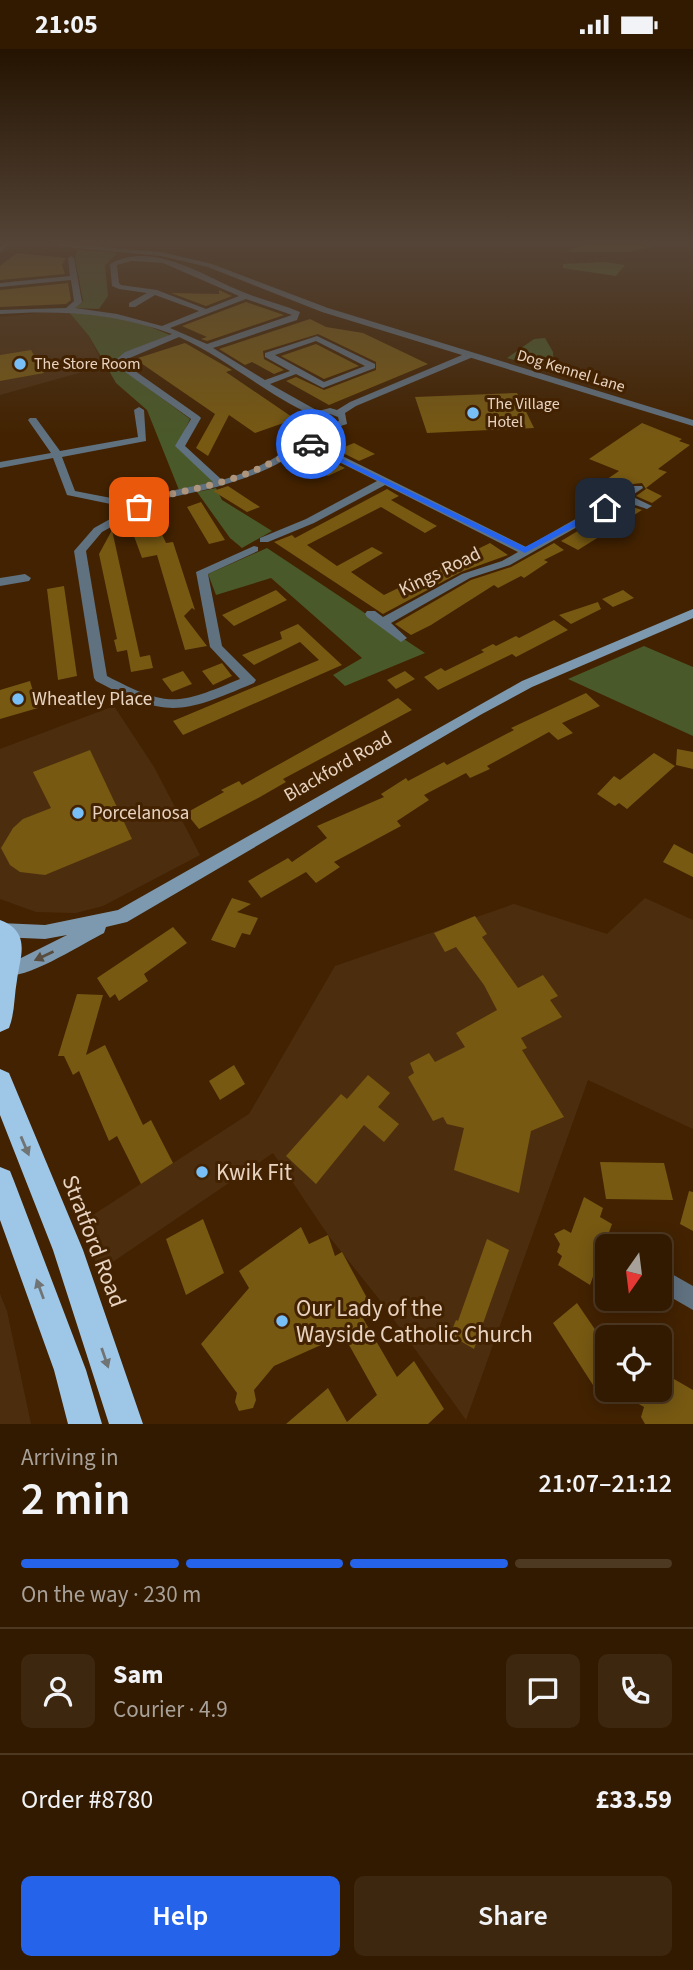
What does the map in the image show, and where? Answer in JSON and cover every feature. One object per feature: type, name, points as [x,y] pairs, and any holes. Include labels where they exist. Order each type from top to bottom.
[{"type":"highway","points":[[0,930],[12,946],[5,976],[0,1020]]},
{"type":"highway","name":"Stratford Road","points":[[0,1082],[68,1250],[126,1424]]},
{"type":"highway","points":[[0,1181],[70,1370],[85,1424]]},
{"type":"main road","name":"Blackford Road","points":[[0,930],[46,932],[84,927],[121,917],[527,684],[693,613]]},
{"type":"main road","points":[[5,976],[121,917]]},
{"type":"street","points":[[197,308],[205,311]]},
{"type":"street","points":[[163,328],[213,308]]},
{"type":"street","points":[[204,348],[297,317],[284,308]]},
{"type":"street","name":"Dog Kennel Lane","points":[[321,308],[693,422]]},
{"type":"street","points":[[0,312],[69,309],[114,314],[163,328],[225,357],[319,420],[341,424],[345,417],[338,413]]},
{"type":"street","points":[[178,335],[128,353],[121,359],[124,367],[196,418],[180,446],[221,484]]},
{"type":"street","points":[[262,384],[297,371],[323,385],[372,366],[317,338],[268,355],[297,371]]},
{"type":"street","points":[[254,549],[202,572],[216,647],[249,680],[210,696],[170,705],[125,691],[101,678],[80,551],[98,530],[139,507],[146,499],[221,484],[272,465],[307,442],[319,420],[470,355]]},
{"type":"street","points":[[0,465],[143,439],[139,410]]},
{"type":"street","points":[[33,420],[56,455],[71,493],[139,507]]},
{"type":"street","points":[[307,442],[525,551]]},
{"type":"street","points":[[264,540],[310,521],[383,482]]},
{"type":"street","name":"Kings Road","points":[[383,622],[466,576],[506,563],[625,498],[638,488]]},
{"type":"street","points":[[625,498],[648,506]]},
{"type":"street","points":[[0,582],[25,578]]},
{"type":"street","points":[[372,614],[401,638]]},
{"type":"street","points":[[672,1286],[693,1299]]},
{"type":"shaded area","points":[[68,310],[89,336],[104,366],[0,395],[0,317]]},
{"type":"shaded area","points":[[114,706],[154,767],[200,855],[103,906],[76,913],[36,912],[0,899],[0,749]]},
{"type":"shaded area","points":[[645,898],[693,920],[693,1129],[588,1080],[466,1420],[379,1299],[328,1235],[273,1153],[98,1272],[85,1220],[249,1114],[335,966],[514,904],[607,934]]},
{"type":"shaded area","points":[[0,1294],[7,1311],[31,1424],[0,1424]]},
{"type":"green space","points":[[68,311],[136,321],[170,335],[126,352],[119,366],[190,419],[177,447],[214,482],[179,490],[147,410],[116,383],[89,336]]},
{"type":"green space","points":[[545,338],[553,352],[554,372],[507,358],[534,339]]},
{"type":"green space","points":[[216,488],[222,500],[272,531],[242,548],[230,538],[197,492]]},
{"type":"green space","points":[[267,548],[425,653],[345,686],[333,675],[362,658],[271,578],[216,595],[208,574]]},
{"type":"green space","points":[[644,646],[693,667],[693,736],[568,679]]},
{"type":"building","points":[[230,308],[264,308],[284,315],[207,341],[201,339],[207,337],[182,326]]},
{"type":"building","points":[[310,319],[326,327],[363,333],[428,364],[329,405],[286,381],[296,377],[324,390],[376,370],[376,362],[318,334],[263,351],[264,359],[284,370],[274,374],[252,362],[245,365],[219,349]]},
{"type":"building","points":[[185,343],[232,370],[226,372],[295,419],[255,433],[229,415],[208,456],[196,448],[215,414],[135,359]]},
{"type":"building","points":[[316,344],[359,366],[324,379],[281,356]]},
{"type":"building","name":"The Store Room","points":[[31,350],[44,373],[0,381],[0,355]]},
{"type":"building","name":"The Village Hotel","points":[[517,393],[534,428],[427,433],[415,397]]},
{"type":"building","points":[[642,423],[682,439],[679,441],[690,445],[658,469],[667,472],[646,488],[662,496],[652,503],[636,496],[646,489],[642,483],[633,484],[615,494],[597,486],[619,471],[589,459]]},
{"type":"building","points":[[354,443],[375,454],[359,461],[337,450]]},
{"type":"building","points":[[323,457],[345,468],[328,476],[308,464]]},
{"type":"building","points":[[228,486],[260,507],[247,512],[213,491]]},
{"type":"building","points":[[387,489],[399,496],[391,500],[437,526],[425,533],[381,507],[307,545],[337,566],[372,547],[383,553],[351,572],[384,595],[490,543],[508,555],[461,572],[383,614],[274,542],[292,535],[295,538]]},
{"type":"building","points":[[201,502],[225,540],[209,544],[187,507]]},
{"type":"building","points":[[623,504],[642,510],[578,550],[561,541]]},
{"type":"building","points":[[153,515],[166,543],[173,542],[195,610],[192,608],[184,616],[207,646],[185,650],[157,555],[142,558],[131,528],[144,531],[139,518]]},
{"type":"building","points":[[112,530],[140,657],[150,655],[153,668],[131,672],[127,650],[117,652],[114,640],[117,639],[99,554]]},
{"type":"building","points":[[554,543],[564,550],[544,560],[548,562],[524,578],[521,576],[498,588],[494,585],[411,635],[395,624],[471,580],[511,567]]},
{"type":"building","points":[[64,586],[77,676],[58,680],[47,589]]},
{"type":"building","points":[[276,590],[287,600],[234,626],[222,615]]},
{"type":"building","points":[[623,590],[634,598],[613,607],[602,599]]},
{"type":"building","points":[[598,602],[601,609],[571,624],[559,615]]},
{"type":"building","points":[[554,620],[568,630],[516,657],[512,654],[438,690],[424,677],[441,668],[445,671],[484,652],[481,650],[493,644],[496,646],[516,636],[519,638]]},
{"type":"building","points":[[298,624],[342,665],[183,735],[173,721],[319,660],[300,642],[254,665],[242,655],[282,639],[280,632]]},
{"type":"building","points":[[222,663],[232,676],[213,685],[202,671]]},
{"type":"building","points":[[183,671],[192,684],[172,692],[162,679]]},
{"type":"building","points":[[405,671],[415,679],[396,689],[387,680]]},
{"type":"building","name":"Wheatley Place","points":[[30,681],[38,708],[0,719],[0,690]]},
{"type":"building","points":[[586,693],[600,706],[562,723],[573,733],[558,740],[549,732],[487,766],[490,769],[470,778],[466,773],[424,795],[429,800],[397,821],[401,826],[334,862],[340,867],[316,883],[306,872],[261,898],[248,881],[288,858],[292,862],[327,838],[317,826],[384,797],[381,794],[406,778],[408,781],[444,762],[447,765],[514,730],[511,728]]},
{"type":"building","points":[[398,698],[412,710],[283,779],[286,782],[260,797],[199,829],[186,813],[224,792],[221,790],[239,781],[242,785]]},
{"type":"building","points":[[677,749],[693,752],[693,769],[676,765]]},
{"type":"building","name":"Porcelanosa","points":[[90,750],[132,839],[45,875],[20,872],[10,865],[1,848],[13,828],[23,819],[51,808],[33,772]]},
{"type":"building","points":[[654,753],[675,766],[627,809],[619,803],[615,806],[597,794],[614,776],[620,780]]},
{"type":"building","points":[[674,844],[693,854],[693,877],[663,862]]},
{"type":"building","points":[[232,898],[251,904],[237,912],[258,918],[250,935],[242,933],[235,948],[211,940]]},
{"type":"building","points":[[475,916],[487,934],[482,937],[518,988],[543,975],[558,996],[550,1000],[562,1017],[521,1038],[527,1048],[522,1050],[564,1117],[531,1131],[519,1193],[454,1170],[464,1128],[447,1124],[443,1117],[433,1121],[408,1077],[414,1073],[410,1063],[429,1053],[435,1062],[465,1047],[456,1033],[497,1010],[484,985],[456,947],[445,952],[434,933]]},
{"type":"building","points":[[173,927],[187,943],[144,974],[148,981],[119,1001],[115,994],[110,998],[97,978]]},
{"type":"building","points":[[77,994],[103,995],[86,1055],[105,1045],[143,1125],[151,1120],[173,1163],[141,1184],[117,1136],[109,1141],[79,1071],[73,1075],[64,1056],[58,1056]]},
{"type":"building","points":[[234,1065],[245,1084],[220,1100],[209,1081]]},
{"type":"building","points":[[368,1075],[390,1093],[378,1107],[399,1124],[384,1142],[364,1125],[316,1184],[286,1156],[341,1094],[347,1099]]},
{"type":"building","points":[[600,1162],[664,1163],[673,1200],[606,1199]]},
{"type":"building","points":[[689,1191],[693,1192],[693,1231],[680,1224]]},
{"type":"building","points":[[584,1197],[603,1208],[600,1217],[612,1224],[608,1234],[595,1234],[595,1271],[590,1285],[558,1265],[562,1256],[557,1252],[560,1244],[554,1234],[564,1229],[571,1233]]},
{"type":"building","points":[[203,1219],[224,1273],[186,1295],[166,1239]]},
{"type":"building","name":"Our Lady of the Wayside Catholic Church","points":[[301,1227],[309,1244],[328,1235],[335,1256],[342,1252],[367,1298],[357,1308],[397,1377],[414,1361],[444,1409],[428,1424],[286,1424],[328,1388],[347,1422],[377,1395],[339,1327],[321,1345],[274,1366],[254,1390],[256,1400],[253,1408],[239,1411],[235,1402],[237,1393],[201,1344],[249,1288],[239,1271]]},
{"type":"building","points":[[487,1239],[509,1250],[474,1349],[450,1335],[456,1320],[458,1321]]},
{"type":"building","points":[[577,1303],[595,1329],[593,1385],[553,1323]]},
{"type":"building","points":[[672,1378],[693,1390],[693,1424],[645,1424],[641,1417],[644,1407],[635,1402],[672,1402]]},
{"type":"way so far","points":[[139,507],[146,499],[247,476],[272,465],[307,442],[311,444]]},
{"type":"place","name":"The Store Room","points":[[20,364]]},
{"type":"place","name":"The Village Hotel","points":[[473,413]]},
{"type":"place","name":"Wheatley Place","points":[[18,699]]},
{"type":"place","name":"Porcelanosa","points":[[78,813]]},
{"type":"place","name":"Kwik Fit","points":[[202,1172]]},
{"type":"place","name":"Our Lady of the Wayside Catholic Church","points":[[282,1321]]},
{"type":"route","points":[[311,444],[525,551],[605,508]]}]
